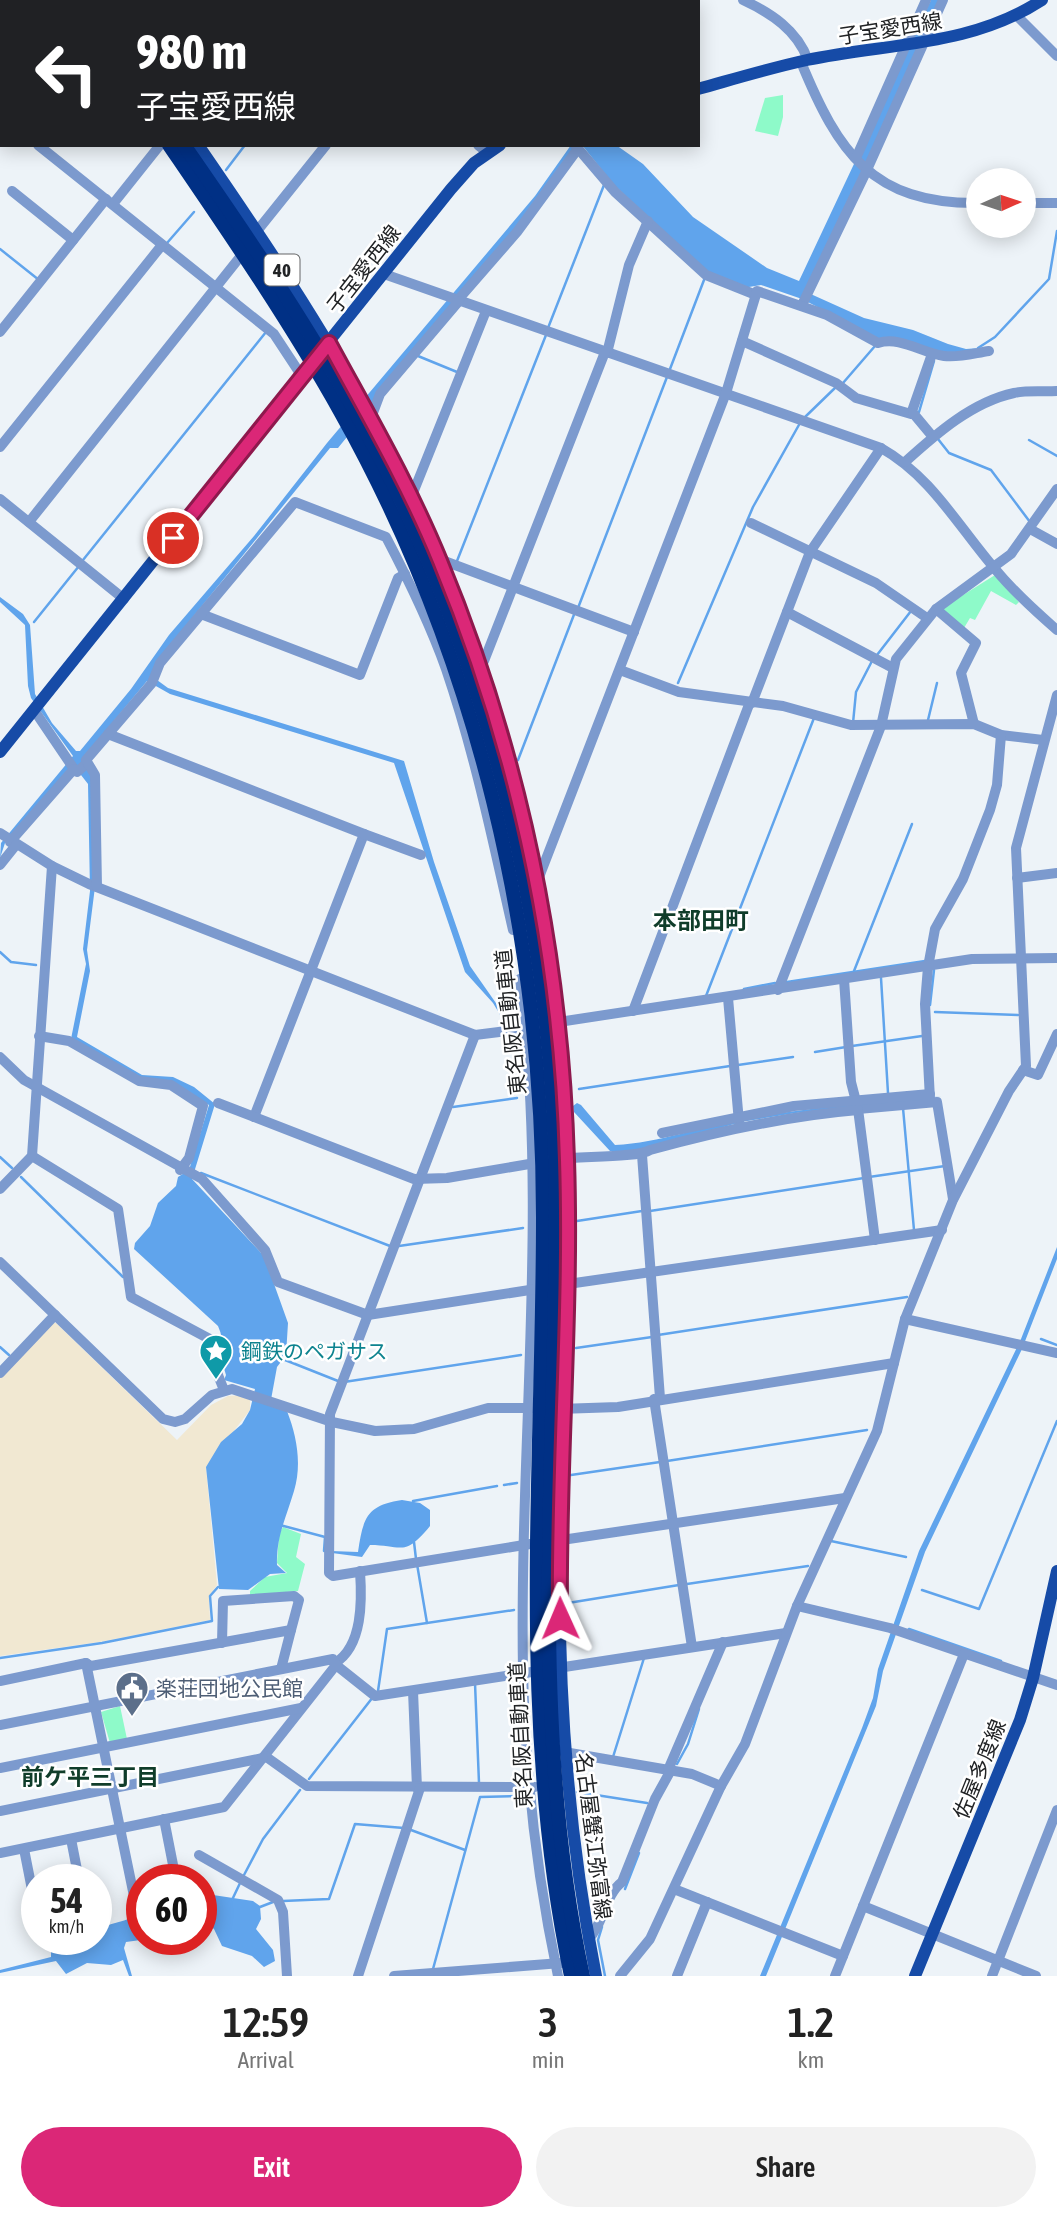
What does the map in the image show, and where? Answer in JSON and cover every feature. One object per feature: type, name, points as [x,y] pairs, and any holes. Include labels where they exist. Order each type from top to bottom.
[{"type":"highway","name":"東名阪自動車道","points":[[170,147],[302,345],[343,416],[386,501],[454,667],[480,749],[503,844],[521,929],[535,1034],[541,1123],[543,1215],[536,1682],[549,1853],[571,1976]]},
{"type":"highway","name":"東名阪自動車道","points":[[185,147],[312,338],[354,408],[397,496],[466,664],[492,745],[516,841],[535,939],[547,1032],[554,1122],[556,1214],[548,1682],[563,1864],[583,1976]]},
{"type":"main road","name":"子宝愛西線","points":[[700,88],[804,61],[923,44],[977,31],[1016,15],[1042,0]]},
{"type":"main road","name":"名古屋蟹江弥富線","points":[[199,147],[258,231],[329,343],[411,498],[439,559],[480,664],[517,790],[559,1022],[567,1158],[568,1284],[560,1540],[560,1667],[573,1852],[596,1976]]},
{"type":"main road","name":"子宝愛西線","points":[[0,752],[483,149]]},
{"type":"main road","name":"佐屋多度線","points":[[915,1976],[1020,1720],[1033,1678],[1057,1571]]},
{"type":"street","points":[[743,0],[764,10],[802,43],[804,61],[830,125],[866,171],[894,189],[920,196],[966,202]]},
{"type":"street","points":[[856,159],[926,0]]},
{"type":"street","points":[[805,299],[943,0]]},
{"type":"street","points":[[1016,15],[1057,56]]},
{"type":"street","points":[[40,147],[274,334],[301,375]]},
{"type":"street","points":[[0,331],[73,240],[158,147]]},
{"type":"street","points":[[29,522],[217,288],[324,147]]},
{"type":"street","points":[[370,417],[380,394],[517,232],[576,148],[615,192],[706,275],[756,295]]},
{"type":"street","points":[[12,191],[73,240]]},
{"type":"street","points":[[1036,203],[1057,203]]},
{"type":"street","points":[[480,664],[484,662],[606,352],[629,265],[648,221]]},
{"type":"street","points":[[0,447],[162,245]]},
{"type":"street","points":[[384,274],[445,298],[881,448],[905,461],[940,498],[995,569],[1057,630]]},
{"type":"street","points":[[536,885],[726,393],[756,295],[762,290],[805,299],[877,342],[892,340],[932,354],[953,357],[989,351]]},
{"type":"street","points":[[411,498],[486,311]]},
{"type":"street","points":[[742,341],[839,385],[856,398],[913,412],[933,437]]},
{"type":"street","points":[[913,412],[932,354]]},
{"type":"street","points":[[905,461],[933,437],[975,408],[1014,393],[1057,391]]},
{"type":"street","points":[[633,1011],[810,552],[881,448]]},
{"type":"street","points":[[779,990],[881,726],[896,659],[936,609],[995,569],[1012,554],[1057,489]]},
{"type":"street","points":[[0,499],[124,599]]},
{"type":"street","points":[[93,886],[95,775],[86,760],[152,683],[156,672],[201,614],[295,502],[386,537],[445,667],[478,774],[514,935],[526,1029],[535,1163],[523,1673],[530,1787],[558,1976]]},
{"type":"street","points":[[751,523],[876,583],[928,618]]},
{"type":"street","points":[[1030,529],[1057,544]]},
{"type":"street","points":[[439,559],[634,632]]},
{"type":"street","points":[[201,614],[360,675],[398,578],[405,575]]},
{"type":"street","points":[[936,609],[976,643],[961,673],[974,724]]},
{"type":"street","points":[[787,612],[894,668]]},
{"type":"street","points":[[620,670],[679,692],[783,706],[851,725],[974,724],[1001,735],[1057,739]]},
{"type":"street","points":[[620,1976],[645,1950],[721,1786],[745,1744],[797,1606],[877,1431],[905,1319],[953,1200],[1026,1066],[1016,848],[1057,695]]},
{"type":"street","points":[[38,705],[73,767]]},
{"type":"street","points":[[108,734],[421,855]]},
{"type":"street","points":[[930,1098],[925,1004],[935,929],[963,879],[990,810],[997,785],[1001,735]]},
{"type":"street","points":[[0,865],[8,840],[73,767],[87,763]]},
{"type":"street","points":[[254,1116],[364,834]]},
{"type":"street","points":[[8,840],[93,886],[475,1035],[972,959],[1057,958]]},
{"type":"street","points":[[0,1189],[32,1157],[52,866]]},
{"type":"street","points":[[1017,878],[1057,873]]},
{"type":"street","points":[[844,979],[850,1082],[857,1106],[875,1240]]},
{"type":"street","points":[[727,998],[739,1121]]},
{"type":"street","points":[[1023,1070],[1038,1075],[1057,1034]]},
{"type":"street","points":[[475,1035],[422,1180],[330,1414],[329,1573],[333,1576],[845,1498]]},
{"type":"street","points":[[39,1036],[69,1041],[139,1082],[171,1085],[203,1106],[189,1158],[182,1171]]},
{"type":"street","points":[[0,1057],[24,1080],[202,1180],[265,1250],[278,1282],[368,1315],[942,1230]]},
{"type":"street","points":[[662,1133],[930,1098],[937,1102],[953,1200]]},
{"type":"street","points":[[218,1102],[422,1180],[567,1158],[642,1155],[739,1121]]},
{"type":"street","points":[[642,1155],[657,1399],[672,1524],[692,1647]]},
{"type":"street","points":[[32,1157],[118,1209],[131,1297],[219,1344],[214,1365],[223,1390]]},
{"type":"street","points":[[0,1262],[163,1419],[175,1422],[195,1414],[212,1395],[223,1390],[249,1394],[331,1422],[375,1431],[433,1424],[488,1408],[618,1407],[894,1363]]},
{"type":"street","points":[[0,1373],[55,1315]]},
{"type":"street","points":[[905,1319],[1057,1353]]},
{"type":"street","points":[[0,1853],[225,1807],[336,1664],[346,1656],[356,1631],[362,1599],[360,1572]]},
{"type":"street","points":[[222,1643],[223,1601],[294,1595],[299,1600],[281,1670]]},
{"type":"street","points":[[797,1606],[894,1630],[1057,1685]]},
{"type":"street","points":[[0,1681],[86,1663],[91,1666],[291,1630]]},
{"type":"street","points":[[0,1725],[334,1660],[371,1695],[413,1691],[786,1633]]},
{"type":"street","points":[[588,1940],[596,1932],[615,1887],[622,1882],[654,1799],[670,1770],[723,1642]]},
{"type":"street","points":[[835,1976],[964,1654]]},
{"type":"street","points":[[86,1663],[127,1864]]},
{"type":"street","points":[[358,1976],[419,1788],[413,1691]]},
{"type":"street","points":[[0,1768],[301,1708]]},
{"type":"street","points":[[564,1752],[692,1774],[721,1786]]},
{"type":"street","points":[[0,1811],[264,1757],[307,1786],[567,1786]]},
{"type":"street","points":[[992,1976],[1057,1810]]},
{"type":"street","points":[[164,1819],[173,1864]]},
{"type":"street","points":[[71,1839],[76,1864]]},
{"type":"street","points":[[24,1849],[27,1864]]},
{"type":"street","points":[[199,1855],[278,1900],[283,1912],[287,1976]]},
{"type":"street","points":[[674,1889],[843,1956]]},
{"type":"street","points":[[677,1976],[707,1902]]},
{"type":"street","points":[[863,1906],[1036,1976]]},
{"type":"street","points":[[394,1976],[555,1964],[593,1958]]},
{"type":"shaded area","points":[[51,1323],[56,1323],[177,1440],[211,1405],[228,1396],[242,1395],[250,1399],[250,1410],[206,1467],[217,1585],[209,1596],[210,1620],[100,1642],[0,1656],[0,1377]]},
{"type":"green space","points":[[783,95],[783,117],[778,136],[755,131],[765,98]]},
{"type":"green space","points":[[995,575],[1019,602],[1016,605],[991,591],[975,620],[970,618],[964,628],[944,612],[944,607]]},
{"type":"green space","points":[[283,1527],[301,1534],[296,1557],[305,1564],[298,1591],[250,1595],[250,1591],[265,1577],[287,1573],[277,1563],[279,1534]]},
{"type":"green space","points":[[120,1706],[127,1739],[110,1743],[101,1712]]},
{"type":"water","points":[[931,0],[940,0],[865,168],[804,291],[864,318],[913,330],[966,349],[979,348],[956,355],[879,339],[802,299],[761,285],[743,288],[708,272],[614,185],[584,147],[619,147],[643,164],[693,217],[767,268],[799,281]]},
{"type":"water","points":[[570,147],[576,147],[542,196],[338,448],[330,448],[158,660],[157,680],[168,688],[404,761],[434,862],[470,966],[512,1026],[508,1028],[493,1003],[465,972],[394,763],[170,694],[147,681],[83,758],[92,773],[96,879],[87,950],[90,971],[77,1037],[142,1075],[173,1077],[194,1087],[215,1104],[192,1179],[264,1256],[288,1323],[286,1355],[277,1367],[270,1405],[287,1411],[297,1451],[298,1471],[277,1555],[277,1565],[286,1573],[270,1574],[248,1590],[219,1589],[206,1467],[221,1442],[242,1424],[250,1410],[255,1389],[224,1380],[226,1375],[222,1339],[218,1326],[134,1249],[135,1243],[150,1226],[158,1203],[176,1186],[178,1177],[189,1170],[209,1105],[172,1083],[140,1080],[71,1039],[86,964],[83,949],[90,891],[88,784],[74,766],[5,843],[0,858],[1,843],[73,756],[31,698],[25,625],[0,602],[0,597],[23,614],[30,625],[35,694],[52,723],[76,751],[80,751],[131,689],[169,635],[535,196]]},
{"type":"water","points":[[942,1096],[741,1122],[637,1152],[610,1151],[574,1112],[573,1106],[577,1103],[581,1105],[615,1145],[648,1141],[769,1115]]},
{"type":"water","points":[[1057,1247],[1057,1259],[1022,1349],[925,1552],[883,1671],[876,1706],[766,1976],[760,1976],[862,1728],[873,1698],[878,1669],[919,1551],[1021,1339]]},
{"type":"water","points":[[402,1500],[420,1503],[430,1510],[430,1526],[414,1542],[402,1548],[370,1545],[362,1557],[332,1553],[331,1551],[358,1552],[368,1516],[381,1506]]},
{"type":"water","points":[[217,1896],[253,1901],[260,1906],[261,1919],[256,1929],[273,1950],[275,1961],[264,1967],[252,1956],[222,1946],[217,1935]]},
{"type":"water","points":[[126,1920],[124,1948],[132,1976],[129,1976],[123,1960],[111,1965],[87,1963],[66,1974],[56,1961],[0,1973],[0,1970],[51,1955],[112,1955],[112,1924]]},
{"type":"waterway","points":[[226,170],[243,147]]},
{"type":"waterway","points":[[548,328],[604,185]]},
{"type":"waterway","points":[[167,243],[194,212]]},
{"type":"waterway","points":[[978,348],[995,337],[1049,279],[1057,231]]},
{"type":"waterway","points":[[0,249],[39,280]]},
{"type":"waterway","points":[[670,369],[704,280]]},
{"type":"waterway","points":[[83,560],[266,332]]},
{"type":"waterway","points":[[457,561],[546,335]]},
{"type":"waterway","points":[[843,383],[875,346]]},
{"type":"waterway","points":[[418,356],[457,372]]},
{"type":"waterway","points":[[919,412],[934,361]]},
{"type":"waterway","points":[[578,608],[667,377]]},
{"type":"waterway","points":[[804,418],[837,386]]},
{"type":"waterway","points":[[678,683],[753,507],[800,423]]},
{"type":"waterway","points":[[938,439],[949,453],[991,470],[1030,522]]},
{"type":"waterway","points":[[1029,440],[1057,456]]},
{"type":"waterway","points":[[34,622],[79,566]]},
{"type":"waterway","points":[[877,655],[911,611]]},
{"type":"waterway","points":[[518,760],[575,612]]},
{"type":"waterway","points":[[853,723],[856,692],[872,661]]},
{"type":"waterway","points":[[928,720],[937,683]]},
{"type":"waterway","points":[[706,996],[814,718]]},
{"type":"waterway","points":[[854,971],[912,824]]},
{"type":"waterway","points":[[0,952],[11,962],[36,965]]},
{"type":"waterway","points":[[787,982],[925,961]]},
{"type":"waterway","points":[[930,1005],[934,970]]},
{"type":"waterway","points":[[881,978],[888,1093]]},
{"type":"waterway","points":[[744,989],[775,983]]},
{"type":"waterway","points":[[935,1012],[1018,1015]]},
{"type":"waterway","points":[[852,1046],[922,1036]]},
{"type":"waterway","points":[[815,1052],[846,1047]]},
{"type":"waterway","points":[[738,1065],[793,1057]]},
{"type":"waterway","points":[[579,1089],[730,1066]]},
{"type":"waterway","points":[[453,1107],[517,1098]]},
{"type":"waterway","points":[[903,1108],[914,1230]]},
{"type":"waterway","points":[[0,1157],[12,1168]]},
{"type":"waterway","points":[[869,1177],[945,1166]]},
{"type":"waterway","points":[[201,1173],[390,1246]]},
{"type":"waterway","points":[[21,1177],[123,1277]]},
{"type":"waterway","points":[[650,1211],[864,1178]]},
{"type":"waterway","points":[[577,1221],[642,1211]]},
{"type":"waterway","points":[[399,1246],[523,1228]]},
{"type":"waterway","points":[[658,1335],[907,1297]]},
{"type":"waterway","points":[[576,1348],[652,1337]]},
{"type":"waterway","points":[[1041,1339],[1057,1345]]},
{"type":"waterway","points":[[0,1347],[9,1355]]},
{"type":"waterway","points":[[344,1382],[521,1355]]},
{"type":"waterway","points":[[280,1358],[338,1381]]},
{"type":"waterway","points":[[922,1590],[979,1609],[1057,1421]]},
{"type":"waterway","points":[[667,1461],[867,1430]]},
{"type":"waterway","points":[[571,1475],[660,1462]]},
{"type":"waterway","points":[[504,1485],[517,1483]]},
{"type":"waterway","points":[[413,1501],[497,1486]]},
{"type":"waterway","points":[[280,1525],[325,1537],[324,1551],[327,1551]]},
{"type":"waterway","points":[[831,1541],[906,1557]]},
{"type":"waterway","points":[[414,1542],[416,1559]]},
{"type":"waterway","points":[[417,1564],[427,1623]]},
{"type":"waterway","points":[[687,1584],[808,1566]]},
{"type":"waterway","points":[[568,1603],[679,1585]]},
{"type":"waterway","points":[[0,1658],[102,1643],[212,1621],[210,1596],[218,1587]]},
{"type":"waterway","points":[[378,1691],[387,1629],[514,1610]]},
{"type":"waterway","points":[[909,1629],[1001,1661]]},
{"type":"waterway","points":[[613,1757],[644,1658]]},
{"type":"waterway","points":[[475,1683],[479,1783]]},
{"type":"waterway","points":[[309,1779],[373,1697]]},
{"type":"waterway","points":[[677,1764],[688,1744],[699,1709]]},
{"type":"waterway","points":[[244,1875],[263,1839],[300,1790]]},
{"type":"waterway","points":[[577,1792],[647,1803]]},
{"type":"waterway","points":[[433,1969],[480,1797],[522,1796]]},
{"type":"waterway","points":[[283,1901],[329,1899],[355,1824],[404,1828]]},
{"type":"waterway","points":[[411,1830],[465,1850]]},
{"type":"waterway","points":[[625,1889],[639,1853]]},
{"type":"waterway","points":[[232,1900],[241,1881]]},
{"type":"waterway","points":[[260,1907],[273,1902]]},
{"type":"waterway","points":[[602,1927],[598,1940],[605,1976]]},
{"type":"place","name":"鋼鉄のペガサス","points":[[216,1381]]},
{"type":"place","name":"楽荘団地公民館","points":[[132,1718]]},
{"type":"district","name":"本部田町","points":[[701,920]]},
{"type":"district","name":"前ケ平三丁目","points":[[90,1777]]},
{"type":"route","points":[[173,538],[329,343],[411,498],[439,559],[480,664],[517,790],[545,925],[559,1022],[567,1158],[568,1284],[560,1514],[560,1618]]}]
